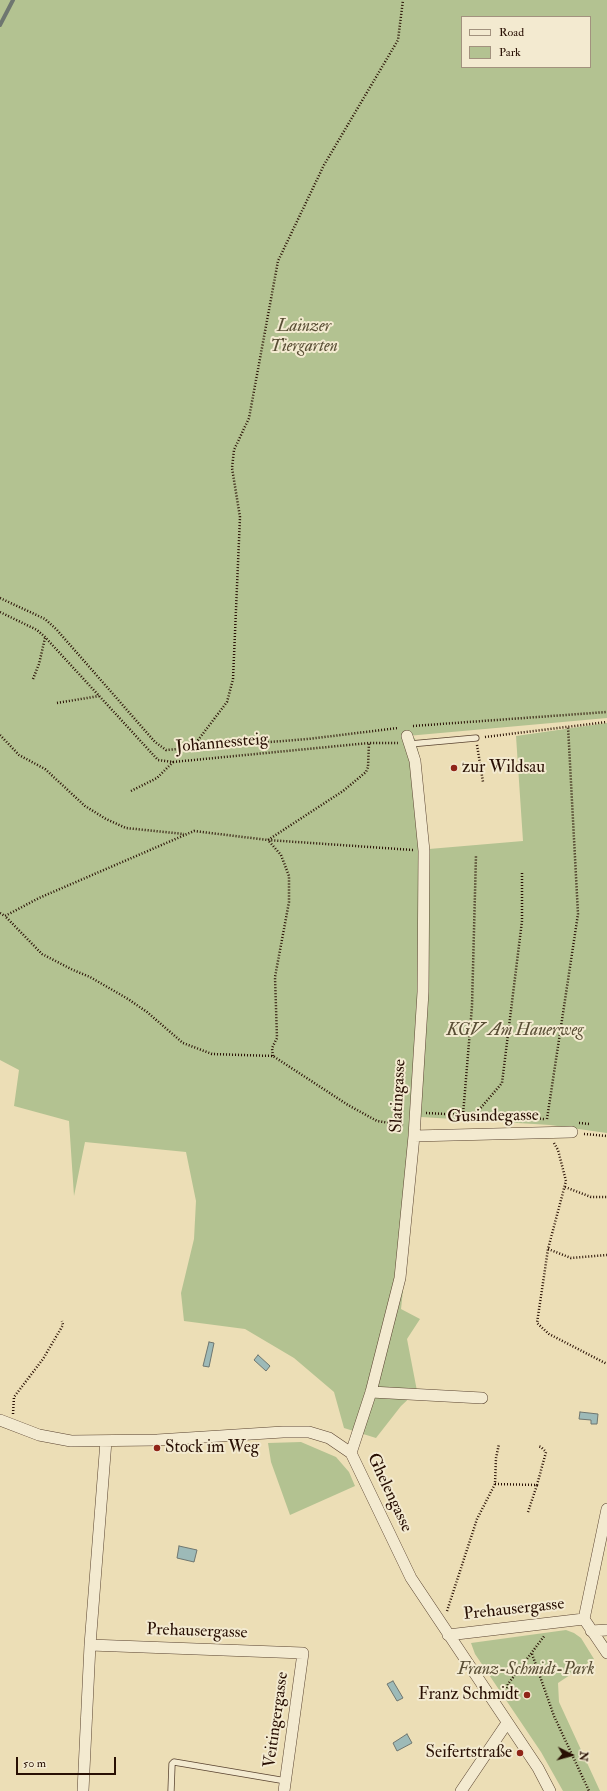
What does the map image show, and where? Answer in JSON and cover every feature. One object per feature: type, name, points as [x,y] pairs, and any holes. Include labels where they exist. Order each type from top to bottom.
[{"type":"street","name":"Slatingasse","points":[[351,1453],[371,1392],[400,1278],[414,1131],[423,992],[424,851],[415,761],[409,740]]},
{"type":"street","name":"Gusindegasse","points":[[414,1131],[547,1133],[574,1127]]},
{"type":"street","points":[[371,1392],[482,1398]]},
{"type":"street","name":"Ghelengasse","points":[[0,1420],[39,1435],[71,1441],[106,1441],[308,1432],[329,1438],[351,1453],[398,1554],[411,1578],[504,1720],[538,1768],[550,1791]]},
{"type":"street","points":[[83,1791],[90,1645],[106,1441]]},
{"type":"street","points":[[607,1509],[584,1619],[607,1653]]},
{"type":"street","name":"Prehausergasse","points":[[448,1635],[584,1619]]},
{"type":"street","points":[[591,1630],[607,1630]]},
{"type":"street","name":"Prehausergasse","points":[[90,1645],[303,1653]]},
{"type":"street","name":"Veitingergasse","points":[[285,1786],[303,1653]]},
{"type":"street","points":[[461,1791],[504,1720]]},
{"type":"lane","points":[[409,740],[476,738]]},
{"type":"lane","points":[[171,1791],[172,1764],[174,1762],[285,1786]]},
{"type":"path","points":[[0,598],[45,619],[57,630],[155,742],[166,750],[192,748],[228,702],[233,679],[240,517],[232,468],[234,450],[249,418],[278,262],[324,165],[398,40],[403,0]]},
{"type":"path","name":"Johannessteig","points":[[0,612],[37,630],[45,637],[158,760],[173,762],[409,740]]},
{"type":"path","points":[[33,679],[39,664],[45,637]]},
{"type":"path","points":[[58,703],[100,696]]},
{"type":"path","points":[[482,782],[476,738],[607,722]]},
{"type":"path","points":[[547,1120],[578,914],[568,726]]},
{"type":"path","points":[[0,735],[19,755],[45,770],[85,806],[106,819],[126,828],[184,834]]},
{"type":"path","points":[[268,840],[343,790],[366,772],[368,767],[369,743]]},
{"type":"path","points":[[131,791],[157,778],[173,762]]},
{"type":"path","points":[[6,916],[38,898],[194,831],[268,840],[424,851]]},
{"type":"path","points":[[268,840],[281,855],[289,876],[289,902],[275,978],[277,1038],[272,1048],[273,1056]]},
{"type":"path","points":[[463,1115],[472,1006],[476,855]]},
{"type":"path","points":[[473,1116],[502,1083],[522,921],[522,872]]},
{"type":"path","points":[[0,913],[6,916],[42,954],[90,977],[128,999],[147,1012],[183,1043],[212,1054],[273,1056],[348,1105],[377,1121],[414,1131]]},
{"type":"path","points":[[415,1112],[554,1120]]},
{"type":"path","points":[[574,1127],[590,1124]]},
{"type":"path","points":[[574,1127],[607,1136]]},
{"type":"path","points":[[547,1133],[558,1150],[566,1181],[548,1249],[537,1323],[549,1334],[607,1364]]},
{"type":"path","points":[[564,1187],[591,1197],[607,1197]]},
{"type":"path","points":[[548,1249],[571,1258],[587,1258],[607,1255]]},
{"type":"path","points":[[13,1414],[14,1397],[43,1359],[63,1325],[62,1321]]},
{"type":"path","points":[[441,1624],[477,1519],[495,1484],[496,1458],[499,1444]]},
{"type":"path","points":[[528,1512],[546,1452],[542,1447],[538,1446]]},
{"type":"path","points":[[495,1484],[537,1485]]},
{"type":"path","points":[[504,1720],[508,1684],[556,1623]]},
{"type":"path","points":[[532,1654],[554,1716],[589,1791]]},
{"type":"green space","points":[[0,0],[607,0],[607,718],[407,736],[403,740],[415,738],[420,759],[422,800],[429,849],[523,841],[516,736],[607,723],[607,1133],[550,1125],[421,1117],[401,1309],[420,1319],[407,1339],[417,1391],[401,1406],[376,1438],[344,1428],[334,1392],[294,1358],[245,1329],[184,1321],[181,1293],[194,1239],[196,1201],[186,1152],[85,1142],[74,1196],[69,1121],[14,1106],[19,1070],[0,1060]]},
{"type":"green space","points":[[301,1442],[336,1457],[349,1472],[355,1486],[290,1515],[271,1462],[268,1443]]},
{"type":"green space","name":"Franz-Schmidt-Park","points":[[566,1630],[581,1638],[594,1659],[558,1683],[559,1702],[600,1791],[563,1791],[541,1752],[475,1654],[471,1643]]},
{"type":"water","points":[[209,1342],[214,1343],[209,1367],[203,1366]]},
{"type":"water","points":[[258,1355],[270,1366],[266,1371],[254,1360]]},
{"type":"water","points":[[580,1412],[598,1414],[597,1424],[591,1424],[591,1420],[579,1419]]},
{"type":"water","points":[[179,1546],[197,1550],[194,1562],[177,1558]]},
{"type":"water","points":[[393,1681],[403,1698],[397,1701],[387,1684]]},
{"type":"water","points":[[407,1734],[412,1743],[397,1751],[393,1743]]},
{"type":"waterway","points":[[0,25],[13,0]]},
{"type":"place","name":"zur Wildsau","points":[[454,768]]},
{"type":"place","name":"Stock im Weg","points":[[157,1448]]},
{"type":"place","name":"Franz Schmidt","points":[[527,1695]]},
{"type":"place","name":"Seifertstraße","points":[[520,1753]]},
{"type":"park label","name":"Lainzer Tiergarten","points":[[304,337]]},
{"type":"park label","name":"KGV Am Hauerweg","points":[[515,1031]]}]
